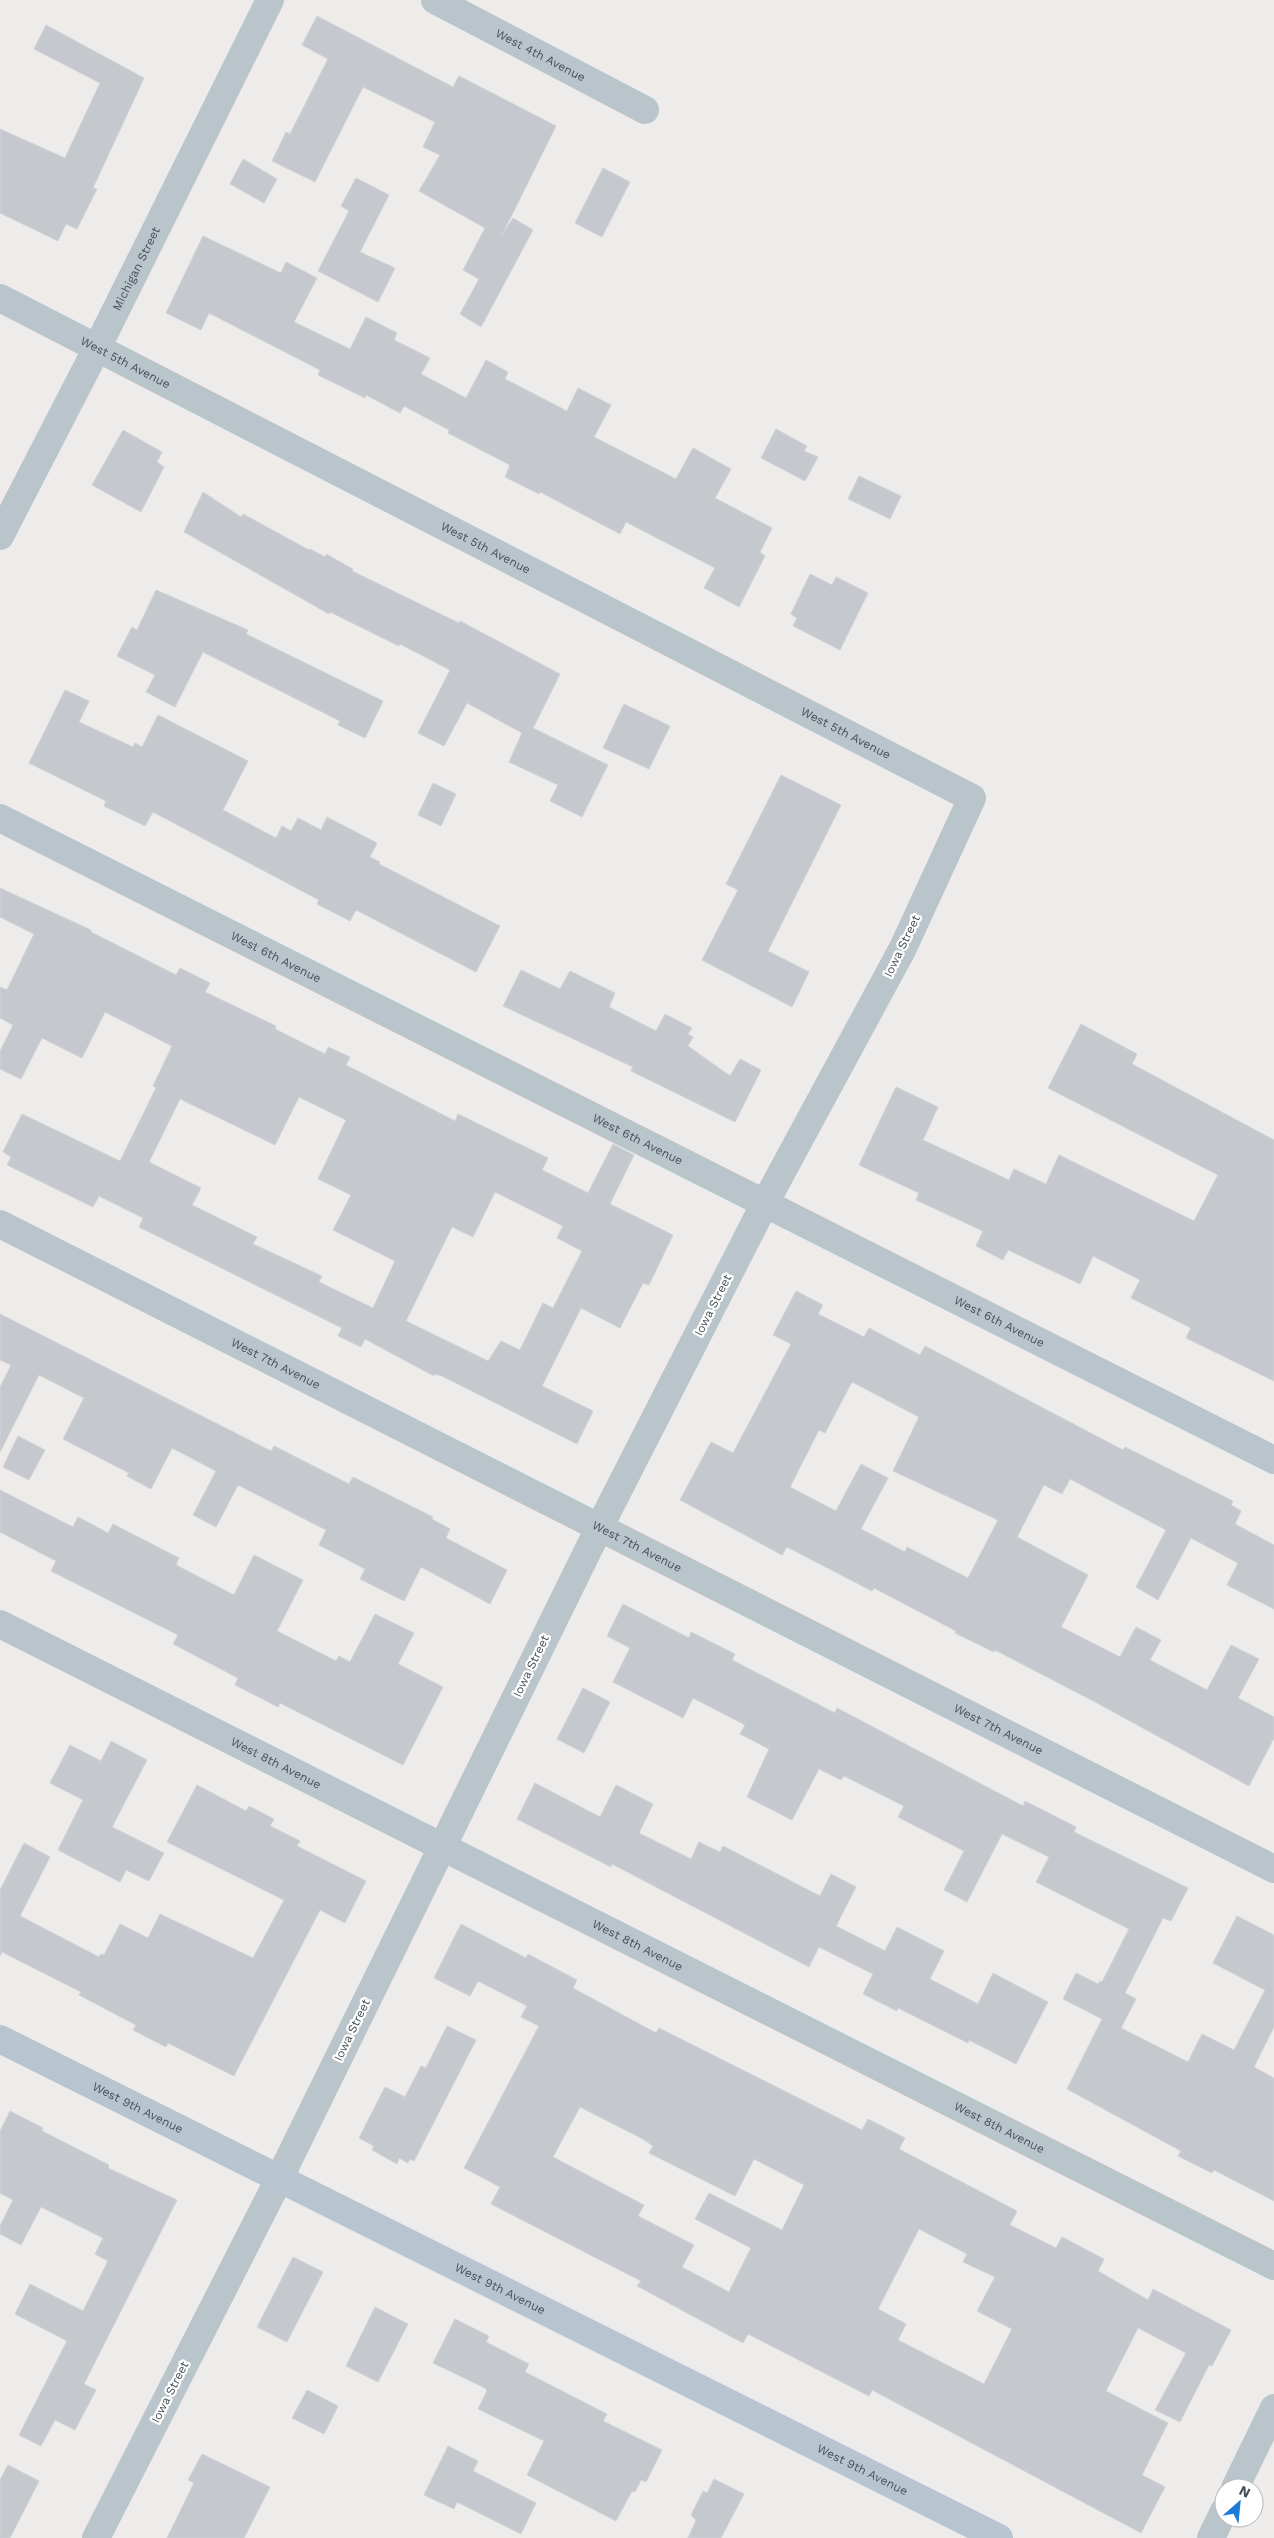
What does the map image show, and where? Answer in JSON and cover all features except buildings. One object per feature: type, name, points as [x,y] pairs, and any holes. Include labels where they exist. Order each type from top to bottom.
[{"type":"main road","name":"West 9th Avenue","points":[[0,2039],[999,2538]]},
{"type":"street","name":"Michigan Street","points":[[0,536],[97,348],[270,0]]},
{"type":"street","name":"West 4th Avenue","points":[[435,0],[645,110]]},
{"type":"street","name":"West 5th Avenue","points":[[0,298],[972,798]]},
{"type":"street","name":"Iowa Street","points":[[96,2538],[279,2179],[600,1526],[765,1203],[903,948],[972,798]]},
{"type":"street","name":"West 6th Avenue","points":[[0,818],[1274,1460]]},
{"type":"street","name":"West 7th Avenue","points":[[0,1224],[600,1526],[1274,1869]]},
{"type":"street","name":"West 8th Avenue","points":[[0,1624],[1274,2266]]},
{"type":"street","points":[[1240,2478],[1274,2408]]}]
